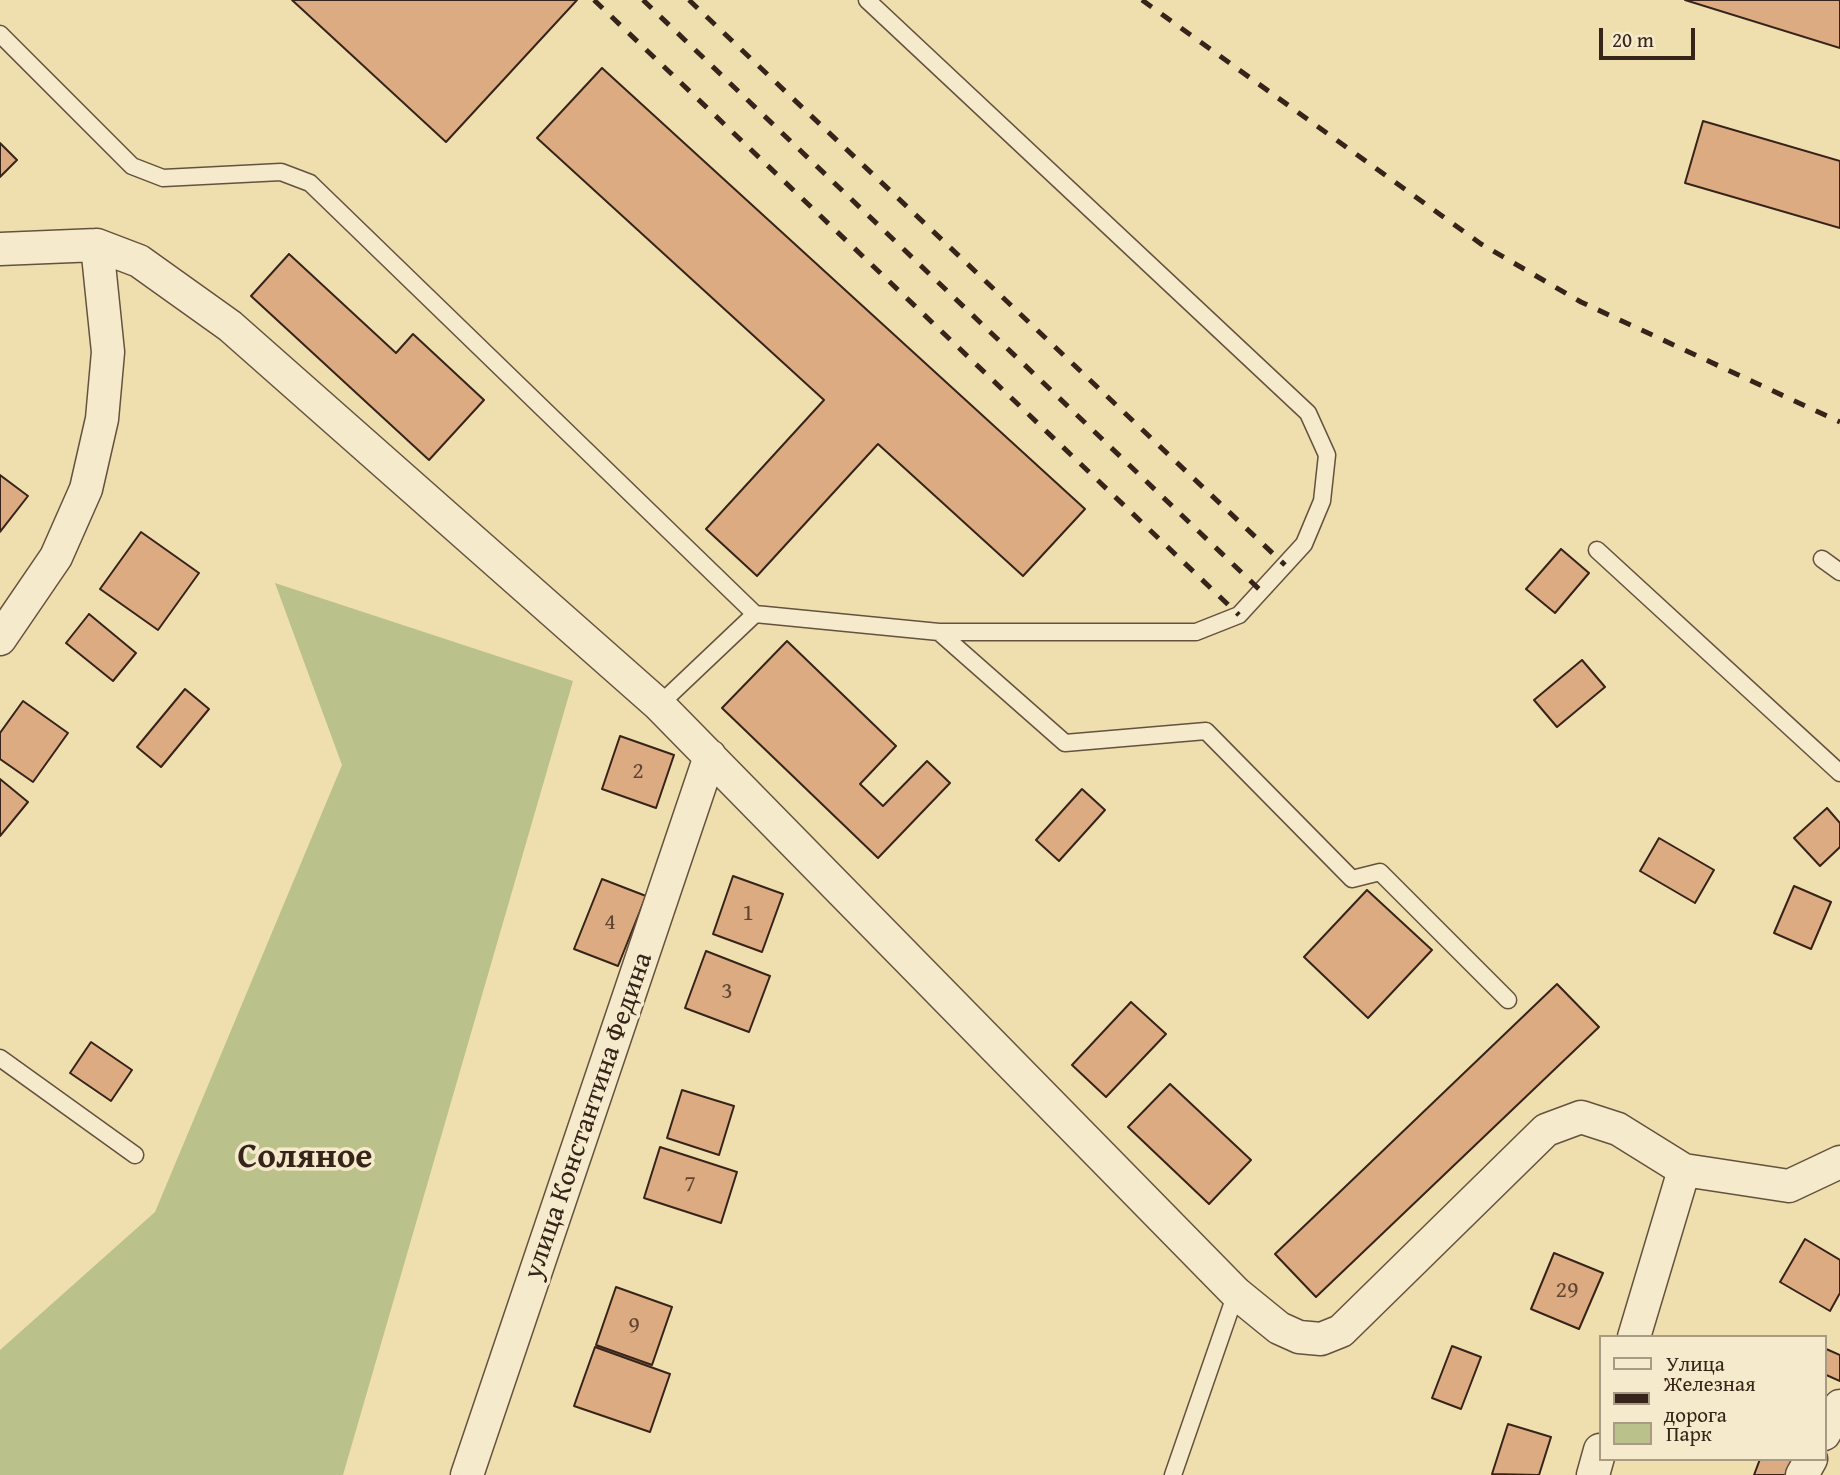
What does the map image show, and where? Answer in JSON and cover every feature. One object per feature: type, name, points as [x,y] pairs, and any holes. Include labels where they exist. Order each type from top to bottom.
[{"type":"street","points":[[0,249],[97,245],[139,261],[230,326],[659,705],[1236,1293],[1279,1328],[1299,1337],[1321,1339],[1341,1331],[1546,1130],[1581,1117],[1618,1129],[1684,1170],[1789,1185],[1840,1162]]},
{"type":"street","points":[[0,639],[56,557],[86,489],[102,419],[108,352],[97,245]]},
{"type":"street","name":"улица Константина Федина","points":[[467,1475],[710,756]]},
{"type":"street","points":[[1635,1335],[1684,1170]]},
{"type":"street","points":[[1826,1430],[1840,1406]]},
{"type":"street","points":[[1593,1475],[1598,1457]]},
{"type":"lane","points":[[0,34],[132,166],[163,178],[281,172],[310,183],[755,614],[939,632],[1196,632],[1239,615],[1304,544],[1322,501],[1327,455],[1308,413],[867,0]]},
{"type":"lane","points":[[1597,550],[1840,773]]},
{"type":"lane","points":[[1822,559],[1840,572]]},
{"type":"lane","points":[[659,705],[755,614]]},
{"type":"lane","points":[[939,632],[1065,743],[1206,732],[1352,879],[1380,872],[1508,1000]]},
{"type":"lane","points":[[0,1058],[135,1155]]},
{"type":"lane","points":[[1172,1475],[1236,1293]]},
{"type":"green space","points":[[275,583],[573,681],[343,1475],[0,1475],[0,1350],[155,1212],[342,765]]},
{"type":"building","points":[[292,0],[577,0],[446,142]]},
{"type":"building","points":[[1685,0],[1840,0],[1840,48]]},
{"type":"building","points":[[602,68],[1085,509],[1023,576],[878,444],[757,576],[706,529],[824,400],[537,138]]},
{"type":"building","points":[[1703,121],[1840,161],[1840,228],[1685,183]]},
{"type":"building","points":[[0,143],[17,160],[0,177]]},
{"type":"building","points":[[289,254],[396,353],[413,334],[484,400],[429,460],[251,296]]},
{"type":"building","points":[[0,475],[28,496],[0,532]]},
{"type":"building","points":[[141,532],[199,573],[158,630],[100,589]]},
{"type":"building","points":[[1561,549],[1589,573],[1555,613],[1526,589]]},
{"type":"building","points":[[89,614],[136,653],[113,681],[66,643]]},
{"type":"building","points":[[787,641],[896,746],[860,784],[883,806],[927,761],[950,783],[878,858],[722,708]]},
{"type":"building","points":[[1582,660],[1605,687],[1557,727],[1534,700]]},
{"type":"building","points":[[185,689],[209,709],[161,767],[137,747]]},
{"type":"building","points":[[23,701],[68,733],[33,782],[0,759],[0,733]]},
{"type":"building","points":[[620,736],[674,755],[656,808],[602,789]]},
{"type":"building","points":[[0,779],[28,802],[0,836]]},
{"type":"building","points":[[1082,789],[1105,810],[1059,861],[1036,840]]},
{"type":"building","points":[[1827,808],[1840,823],[1840,847],[1820,866],[1794,838]]},
{"type":"building","points":[[1659,838],[1714,870],[1695,903],[1640,871]]},
{"type":"building","points":[[733,876],[783,894],[762,952],[713,934]]},
{"type":"building","points":[[602,879],[646,896],[618,966],[574,949]]},
{"type":"building","points":[[1794,886],[1831,902],[1811,949],[1774,933]]},
{"type":"building","points":[[1367,890],[1432,950],[1368,1018],[1304,957]]},
{"type":"building","points":[[706,951],[770,976],[749,1032],[685,1008]]},
{"type":"building","points":[[1557,984],[1599,1027],[1316,1297],[1275,1254]]},
{"type":"building","points":[[1131,1002],[1166,1034],[1106,1097],[1072,1065]]},
{"type":"building","points":[[91,1042],[132,1070],[111,1101],[70,1073]]},
{"type":"building","points":[[1170,1084],[1251,1160],[1209,1204],[1128,1127]]},
{"type":"building","points":[[682,1090],[734,1106],[719,1155],[667,1138]]},
{"type":"building","points":[[660,1147],[737,1172],[721,1223],[644,1198]]},
{"type":"building","points":[[1805,1239],[1840,1260],[1840,1293],[1830,1311],[1780,1282]]},
{"type":"building","points":[[1554,1253],[1603,1273],[1579,1329],[1531,1309]]},
{"type":"building","points":[[616,1287],[672,1307],[652,1365],[596,1345]]},
{"type":"building","points":[[1452,1346],[1481,1357],[1461,1409],[1432,1398]]},
{"type":"building","points":[[595,1347],[670,1374],[650,1432],[574,1406]]},
{"type":"building","points":[[1826,1349],[1840,1355],[1840,1381],[1826,1375]]},
{"type":"building","points":[[1508,1424],[1551,1437],[1539,1475],[1492,1474]]},
{"type":"building","points":[[1759,1461],[1794,1461],[1788,1475],[1754,1475]]},
{"type":"railway","points":[[594,0],[1239,615]]},
{"type":"railway","points":[[643,0],[1261,591]]},
{"type":"railway","points":[[689,0],[1285,565]]},
{"type":"railway","points":[[1142,0],[1481,244],[1581,302],[1840,422]]},
{"type":"district","name":"Соляное","points":[[305,1158]]}]
